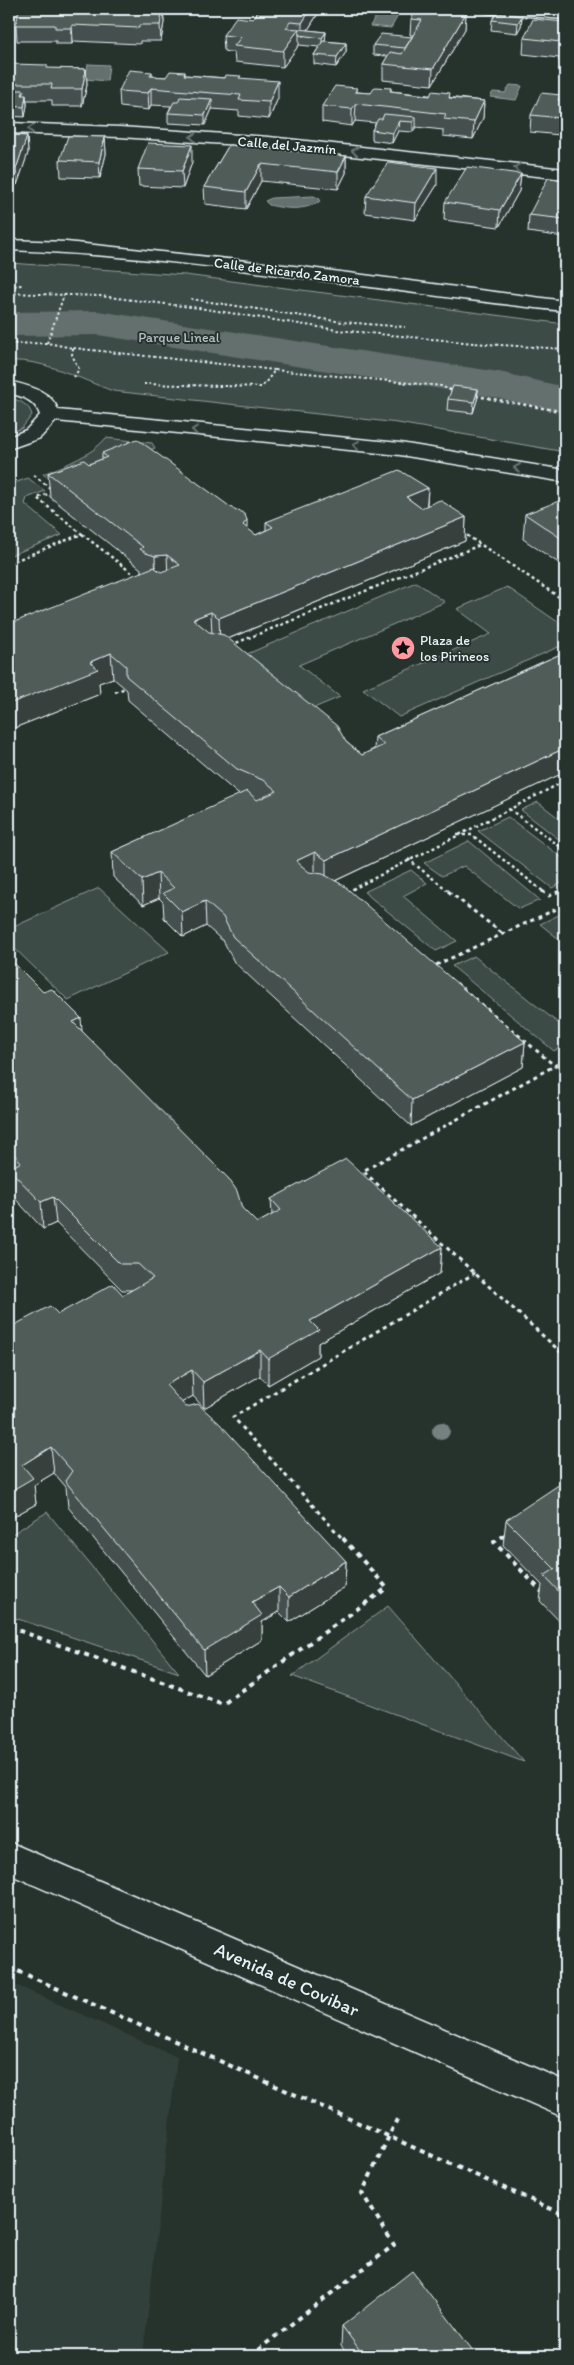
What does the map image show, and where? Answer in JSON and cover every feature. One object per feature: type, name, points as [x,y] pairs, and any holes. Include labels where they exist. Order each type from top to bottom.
[{"type":"street","points":[[488,9],[565,15]]},
{"type":"street","name":"Calle del Jazmín","points":[[9,128],[120,132],[269,142],[565,174]]},
{"type":"street","name":"Calle de Ricardo Zamora","points":[[9,245],[66,247],[294,270],[565,306]]},
{"type":"street","points":[[9,388],[34,394],[46,403],[50,415],[42,429],[22,440],[9,443]]},
{"type":"street","points":[[50,415],[400,450],[565,476]]},
{"type":"street","name":"Avenida de Covibar","points":[[9,1858],[565,2100]]},
{"type":"path","points":[[9,286],[27,285]]},
{"type":"path","points":[[9,293],[100,296],[200,308],[337,330],[486,344],[565,349]]},
{"type":"path","points":[[47,343],[64,294]]},
{"type":"path","points":[[189,299],[342,322],[410,327]]},
{"type":"path","points":[[9,344],[47,343],[73,348],[441,386],[456,393]]},
{"type":"path","points":[[71,381],[80,369],[72,355],[73,348]]},
{"type":"path","points":[[138,383],[262,387],[275,370]]},
{"type":"path","points":[[474,396],[565,412]]},
{"type":"path","points":[[30,472],[55,491],[37,498],[139,578]]},
{"type":"path","points":[[457,529],[565,601]]},
{"type":"path","points":[[9,563],[82,534]]},
{"type":"path","points":[[225,648],[481,545]]},
{"type":"path","points":[[116,692],[134,684]]},
{"type":"path","points":[[354,897],[346,891],[565,781]]},
{"type":"path","points":[[508,809],[565,850]]},
{"type":"path","points":[[456,835],[472,835],[549,896],[565,888]]},
{"type":"path","points":[[408,859],[503,934]]},
{"type":"path","points":[[436,965],[565,905]]},
{"type":"path","points":[[428,959],[443,972]]},
{"type":"path","points":[[451,978],[555,1066]]},
{"type":"path","points":[[565,1060],[363,1171],[565,1356]]},
{"type":"path","points":[[9,1627],[223,1704],[387,1588],[233,1417],[475,1273]]},
{"type":"path","points":[[510,1532],[494,1542],[546,1596]]},
{"type":"path","points":[[9,1967],[565,2215]]},
{"type":"path","points":[[250,2356],[394,2245],[362,2193],[399,2115]]},
{"type":"shaded area","points":[[380,10],[400,12],[391,28],[370,26]]},
{"type":"shaded area","points":[[88,64],[109,65],[107,81],[85,79]]},
{"type":"shaded area","points":[[510,85],[522,86],[516,100],[490,97],[493,92],[505,93]]},
{"type":"shaded area","points":[[314,196],[320,199],[319,202],[301,208],[269,205],[265,201],[272,198]]},
{"type":"shaded area","points":[[9,1982],[177,2057],[143,2356],[9,2356]]},
{"type":"green space","name":"Parque Lineal","points":[[9,263],[185,275],[565,324],[565,452],[398,423],[113,391],[49,366],[22,361],[9,361]]},
{"type":"green space","points":[[9,398],[23,403],[29,408],[32,415],[22,428],[9,433]]},
{"type":"green space","points":[[106,438],[152,443],[155,448],[57,485],[43,474],[85,455]]},
{"type":"green space","points":[[28,478],[45,491],[27,498],[25,504],[62,535],[9,556],[9,485]]},
{"type":"green space","points":[[416,582],[445,602],[299,665],[340,697],[309,710],[240,657]]},
{"type":"green space","points":[[507,587],[565,627],[565,644],[399,717],[363,689],[491,634],[457,609]]},
{"type":"green space","points":[[538,802],[565,823],[565,844],[521,810]]},
{"type":"green space","points":[[508,817],[565,860],[565,881],[552,888],[478,831]]},
{"type":"green space","points":[[469,841],[540,900],[519,909],[464,866],[442,876],[424,863]]},
{"type":"green space","points":[[411,870],[427,883],[403,896],[457,941],[436,951],[364,892]]},
{"type":"green space","points":[[99,888],[169,952],[68,1000],[9,943],[9,929]]},
{"type":"green space","points":[[565,912],[565,944],[540,924]]},
{"type":"green space","points":[[474,956],[558,1023],[565,1019],[565,1045],[554,1051],[452,966]]},
{"type":"green space","points":[[47,1512],[179,1673],[15,1618],[9,1618],[9,1536]]},
{"type":"green space","points":[[388,1606],[524,1762],[292,1676]]},
{"type":"building","points":[[19,9],[163,9],[160,25],[139,25],[139,28],[72,25],[71,28],[55,28],[55,25],[16,25]]},
{"type":"building","points":[[117,9],[117,10],[72,10]]},
{"type":"building","points":[[260,9],[311,9],[302,23],[290,22],[286,28],[299,29],[283,51],[234,46],[241,37],[223,35],[236,17],[253,19]]},
{"type":"building","points":[[417,9],[466,13],[433,69],[383,64],[390,52],[402,54],[422,20],[411,19]]},
{"type":"building","points":[[497,13],[522,16],[518,23],[492,20]]},
{"type":"building","points":[[533,19],[565,22],[565,46],[560,45],[561,42],[524,38]]},
{"type":"building","points":[[299,29],[326,32],[322,38],[299,35]]},
{"type":"building","points":[[381,34],[412,37],[405,48],[373,45]]},
{"type":"building","points":[[323,41],[346,43],[337,57],[314,55]]},
{"type":"building","points":[[12,64],[47,65],[47,68],[86,69],[82,89],[51,89],[52,84],[9,84],[9,68],[11,68]]},
{"type":"building","points":[[129,70],[152,72],[150,76],[166,77],[170,71],[185,72],[184,75],[224,78],[225,75],[241,76],[239,78],[278,81],[269,102],[239,100],[241,95],[151,88],[148,93],[119,91]]},
{"type":"building","points":[[335,86],[357,88],[355,92],[371,93],[375,87],[391,88],[390,91],[430,96],[432,91],[450,93],[449,98],[484,101],[474,122],[444,119],[446,114],[356,104],[352,109],[322,106]]},
{"type":"building","points":[[9,90],[24,90],[22,95],[26,95],[24,107],[9,106]]},
{"type":"building","points":[[541,93],[561,95],[558,100],[565,100],[565,113],[561,118],[531,115]]},
{"type":"building","points":[[180,97],[212,99],[205,115],[168,113],[174,102],[178,102]]},
{"type":"building","points":[[384,114],[416,117],[413,122],[399,121],[393,133],[372,130],[378,119],[382,119]]},
{"type":"building","points":[[9,135],[27,136],[16,169],[9,168]]},
{"type":"building","points":[[68,136],[105,137],[99,162],[60,160]]},
{"type":"building","points":[[148,143],[192,145],[182,171],[138,169]]},
{"type":"building","points":[[229,145],[346,156],[338,172],[261,164],[246,192],[204,187]]},
{"type":"building","points":[[388,162],[437,168],[416,203],[366,196]]},
{"type":"building","points":[[467,167],[521,174],[500,210],[445,202]]},
{"type":"building","points":[[548,178],[565,180],[565,219],[529,215]]},
{"type":"building","points":[[453,386],[478,389],[474,402],[448,399]]},
{"type":"building","points":[[137,439],[236,511],[239,510],[245,515],[247,520],[243,525],[256,535],[273,527],[266,522],[399,470],[428,488],[406,497],[421,508],[440,500],[466,517],[219,618],[211,612],[193,619],[209,632],[224,635],[337,726],[346,742],[362,755],[384,745],[375,737],[565,652],[565,748],[326,860],[315,852],[296,861],[309,872],[323,874],[343,885],[525,1042],[412,1100],[233,937],[223,917],[205,901],[182,912],[163,893],[174,888],[158,873],[142,880],[112,852],[247,791],[257,800],[277,791],[265,781],[237,769],[126,676],[126,666],[111,653],[90,662],[98,669],[9,704],[9,624],[154,567],[161,572],[180,565],[167,555],[155,556],[140,549],[143,547],[48,473],[84,460],[89,464],[107,457],[102,453]]},
{"type":"building","points":[[559,501],[565,505],[565,541],[525,514]]},
{"type":"building","points":[[9,958],[43,992],[52,989],[81,1018],[73,1022],[228,1178],[237,1191],[242,1208],[257,1223],[281,1210],[271,1199],[346,1159],[442,1247],[310,1321],[319,1330],[268,1359],[260,1350],[203,1382],[192,1370],[166,1385],[186,1407],[198,1404],[220,1424],[346,1561],[289,1597],[279,1587],[252,1602],[262,1615],[204,1650],[65,1481],[72,1471],[51,1447],[22,1465],[33,1478],[9,1492],[9,1328],[50,1306],[58,1314],[113,1284],[123,1295],[153,1278],[138,1264],[120,1264],[53,1197],[41,1202],[9,1169],[21,1162],[9,1149]]},
{"type":"building","points":[[560,1484],[565,1490],[565,1598],[544,1576],[555,1569],[506,1520]]},
{"type":"building","points":[[412,2271],[477,2356],[364,2356],[342,2326]]},
{"type":"waterway","points":[[9,324],[98,323],[499,385],[565,400]]},
{"type":"place","name":"Plaza de los Pirineos","points":[[403,648]]}]
